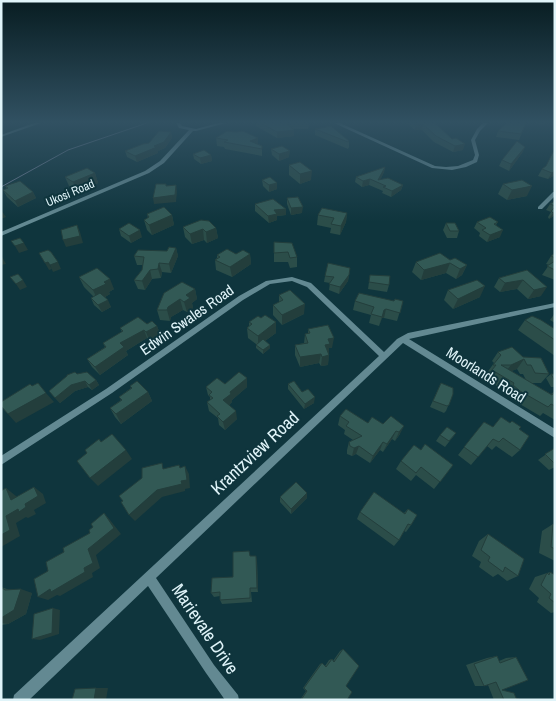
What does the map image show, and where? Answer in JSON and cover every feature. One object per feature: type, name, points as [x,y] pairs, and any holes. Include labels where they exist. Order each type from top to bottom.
[{"type":"street","name":"Ukosi Road","points":[[1,234],[147,172],[168,156]]},
{"type":"street","points":[[408,156],[428,165],[444,169],[463,167],[475,161],[477,156]]},
{"type":"street","points":[[540,208],[555,193]]},
{"type":"street","name":"Edwin Swales Road","points":[[1,460],[109,391],[242,298],[268,282],[292,279],[309,285],[382,355]]},
{"type":"street","name":"Krantzview Road","points":[[19,700],[382,355],[403,338],[555,305]]},
{"type":"street","name":"Moorlands Road","points":[[403,338],[555,434]]},
{"type":"street","name":"Marievale Drive","points":[[149,577],[210,669],[233,700]]},
{"type":"building","points":[[505,156],[518,156],[511,164],[502,160]]},
{"type":"building","points":[[551,156],[555,156],[555,171],[552,173],[542,169],[546,166]]},
{"type":"building","points":[[300,162],[312,171],[300,174],[289,165]]},
{"type":"building","points":[[385,167],[378,180],[388,178],[403,185],[392,191],[383,187],[386,186],[370,179],[363,181],[356,177]]},
{"type":"building","points":[[87,168],[95,173],[73,182],[65,177]]},
{"type":"building","points":[[270,177],[277,183],[269,185],[262,180]]},
{"type":"building","points":[[522,180],[532,186],[512,190],[503,184]]},
{"type":"building","points":[[20,181],[33,192],[15,201],[3,190],[8,188],[5,186]]},
{"type":"building","points":[[156,184],[176,185],[175,195],[153,198]]},
{"type":"building","points":[[298,197],[303,207],[291,208],[287,198]]},
{"type":"building","points":[[273,199],[286,209],[274,210],[277,214],[268,216],[255,204]]},
{"type":"building","points":[[164,207],[172,215],[149,225],[144,220],[149,217],[147,214]]},
{"type":"building","points":[[322,208],[347,213],[341,226],[331,224],[334,218],[318,215]]},
{"type":"building","points":[[490,217],[498,222],[494,224],[503,230],[490,235],[482,230],[486,228],[477,222]]},
{"type":"building","points":[[201,220],[209,221],[216,228],[206,232],[203,229],[190,234],[183,227]]},
{"type":"building","points":[[129,223],[140,230],[129,236],[119,229]]},
{"type":"building","points":[[446,223],[455,223],[459,231],[450,231]]},
{"type":"building","points":[[77,225],[80,236],[63,240],[61,230]]},
{"type":"building","points":[[20,238],[24,243],[15,246],[11,241]]},
{"type":"building","points":[[274,242],[292,243],[297,257],[290,258],[288,252],[274,253]]},
{"type":"building","points":[[169,247],[176,248],[169,264],[159,263],[158,269],[150,270],[142,281],[134,280],[142,270],[144,257],[134,256],[138,250],[167,251]]},
{"type":"building","points":[[227,249],[236,254],[243,250],[250,254],[230,267],[215,260],[220,257],[217,255]]},
{"type":"building","points":[[48,250],[58,262],[50,265],[48,262],[45,263],[39,253]]},
{"type":"building","points":[[440,253],[450,260],[455,258],[467,265],[460,269],[450,263],[424,270],[416,262]]},
{"type":"building","points":[[555,261],[555,270],[547,266]]},
{"type":"building","points":[[328,263],[350,268],[349,275],[340,287],[329,284],[334,277],[325,276]]},
{"type":"building","points":[[97,268],[110,279],[104,282],[106,284],[93,290],[79,277]]},
{"type":"building","points":[[527,270],[547,287],[534,290],[523,280],[505,283],[499,278]]},
{"type":"building","points":[[18,274],[23,280],[16,284],[10,277]]},
{"type":"building","points":[[370,275],[390,276],[389,285],[369,282]]},
{"type":"building","points":[[477,280],[485,286],[458,299],[448,290]]},
{"type":"building","points":[[182,282],[195,289],[186,295],[190,298],[184,302],[180,299],[168,307],[167,310],[157,310],[164,293]]},
{"type":"building","points":[[290,290],[305,304],[282,315],[273,305],[283,300],[279,295]]},
{"type":"building","points":[[100,293],[108,300],[98,305],[91,298]]},
{"type":"building","points":[[359,293],[394,301],[395,299],[403,301],[400,313],[386,309],[382,317],[371,314],[374,307],[355,301]]},
{"type":"building","points":[[265,315],[276,322],[258,336],[247,328],[252,324],[249,322],[258,316],[261,318]]},
{"type":"building","points":[[532,316],[555,329],[555,340],[525,320]]},
{"type":"building","points":[[138,317],[147,324],[152,321],[157,326],[146,332],[144,330],[120,343],[124,347],[95,367],[87,359],[106,347],[103,343],[123,331],[120,328]]},
{"type":"building","points":[[328,325],[334,338],[328,339],[330,344],[325,345],[329,355],[322,357],[321,354],[300,357],[295,345],[308,343],[305,334],[310,333],[308,329]]},
{"type":"building","points":[[263,339],[270,345],[263,350],[256,345]]},
{"type":"building","points":[[512,347],[523,357],[541,358],[549,374],[535,373],[531,365],[527,365],[524,359],[511,365],[501,365],[552,395],[555,391],[555,406],[551,404],[548,407],[520,391],[513,385],[514,383],[492,370],[496,365],[493,365],[501,355],[498,352]]},
{"type":"building","points":[[75,372],[77,374],[87,372],[96,380],[89,385],[85,381],[71,385],[55,398],[49,391],[67,375]]},
{"type":"building","points":[[239,372],[247,378],[223,400],[236,411],[223,422],[217,416],[220,414],[207,402],[213,398],[209,395],[212,392],[206,387],[217,378],[225,384]]},
{"type":"building","points":[[137,381],[148,392],[116,414],[110,408],[122,400],[119,397],[132,388],[130,386]]},
{"type":"building","points":[[294,381],[302,392],[308,389],[315,397],[305,404],[288,384]]},
{"type":"building","points":[[38,383],[46,393],[8,414],[1,406],[1,402],[30,384],[32,386]]},
{"type":"building","points":[[441,383],[453,388],[453,394],[447,406],[433,401]]},
{"type":"building","points":[[346,409],[368,423],[372,417],[383,424],[391,416],[404,426],[399,432],[396,431],[387,444],[383,442],[373,456],[359,446],[354,448],[350,446],[349,442],[362,436],[346,426],[349,422],[340,416]]},
{"type":"building","points":[[501,417],[521,427],[519,429],[529,436],[520,450],[503,438],[499,442],[493,439],[478,457],[464,447],[484,422],[493,427]]},
{"type":"building","points":[[447,427],[456,433],[449,441],[440,435]]},
{"type":"building","points":[[112,434],[126,450],[90,478],[77,461],[87,453],[85,450],[99,439],[101,442]]},
{"type":"building","points":[[425,444],[453,465],[440,482],[421,467],[416,473],[401,461],[414,445],[421,450]]},
{"type":"building","points":[[555,448],[555,464],[545,454]]},
{"type":"building","points":[[162,463],[163,469],[179,465],[180,468],[185,466],[187,480],[181,481],[182,484],[157,490],[129,515],[119,496],[142,478],[142,468]]},
{"type":"building","points":[[296,482],[307,493],[291,509],[280,497]]},
{"type":"building","points":[[34,487],[38,496],[25,504],[26,507],[19,512],[18,509],[6,516],[10,530],[1,535],[1,491],[6,488],[11,500]]},
{"type":"building","points":[[374,492],[405,514],[408,509],[417,515],[411,525],[408,524],[399,540],[360,512]]},
{"type":"building","points":[[104,513],[114,528],[88,549],[93,563],[84,568],[85,572],[51,592],[50,589],[38,597],[34,579],[48,571],[46,562],[64,552],[63,548],[90,533],[89,530],[93,527],[91,524]]},
{"type":"building","points":[[553,524],[555,525],[555,549],[551,547]]},
{"type":"building","points":[[488,534],[524,559],[518,576],[505,567],[503,572],[488,561],[490,557],[481,550]]},
{"type":"building","points":[[249,551],[250,556],[256,556],[257,588],[250,588],[250,598],[220,600],[220,592],[211,593],[212,578],[233,577],[233,552]]},
{"type":"building","points":[[550,572],[555,575],[555,603],[549,598],[551,594],[541,585],[547,573],[549,575]]},
{"type":"building","points":[[1,587],[5,590],[21,589],[14,610],[1,618]]},
{"type":"building","points":[[53,608],[52,633],[32,639],[34,614]]},
{"type":"building","points":[[343,649],[359,666],[346,686],[352,692],[347,700],[301,700],[307,691],[304,688],[322,663],[326,667],[332,659],[334,662]]},
{"type":"building","points":[[497,656],[500,663],[516,657],[528,680],[502,690],[514,693],[516,698],[522,700],[504,700],[496,682],[484,686],[474,664]]},
{"type":"building","points":[[96,688],[94,700],[72,700],[75,689]]},
{"type":"waterway","points":[[1,187],[58,156]]}]
